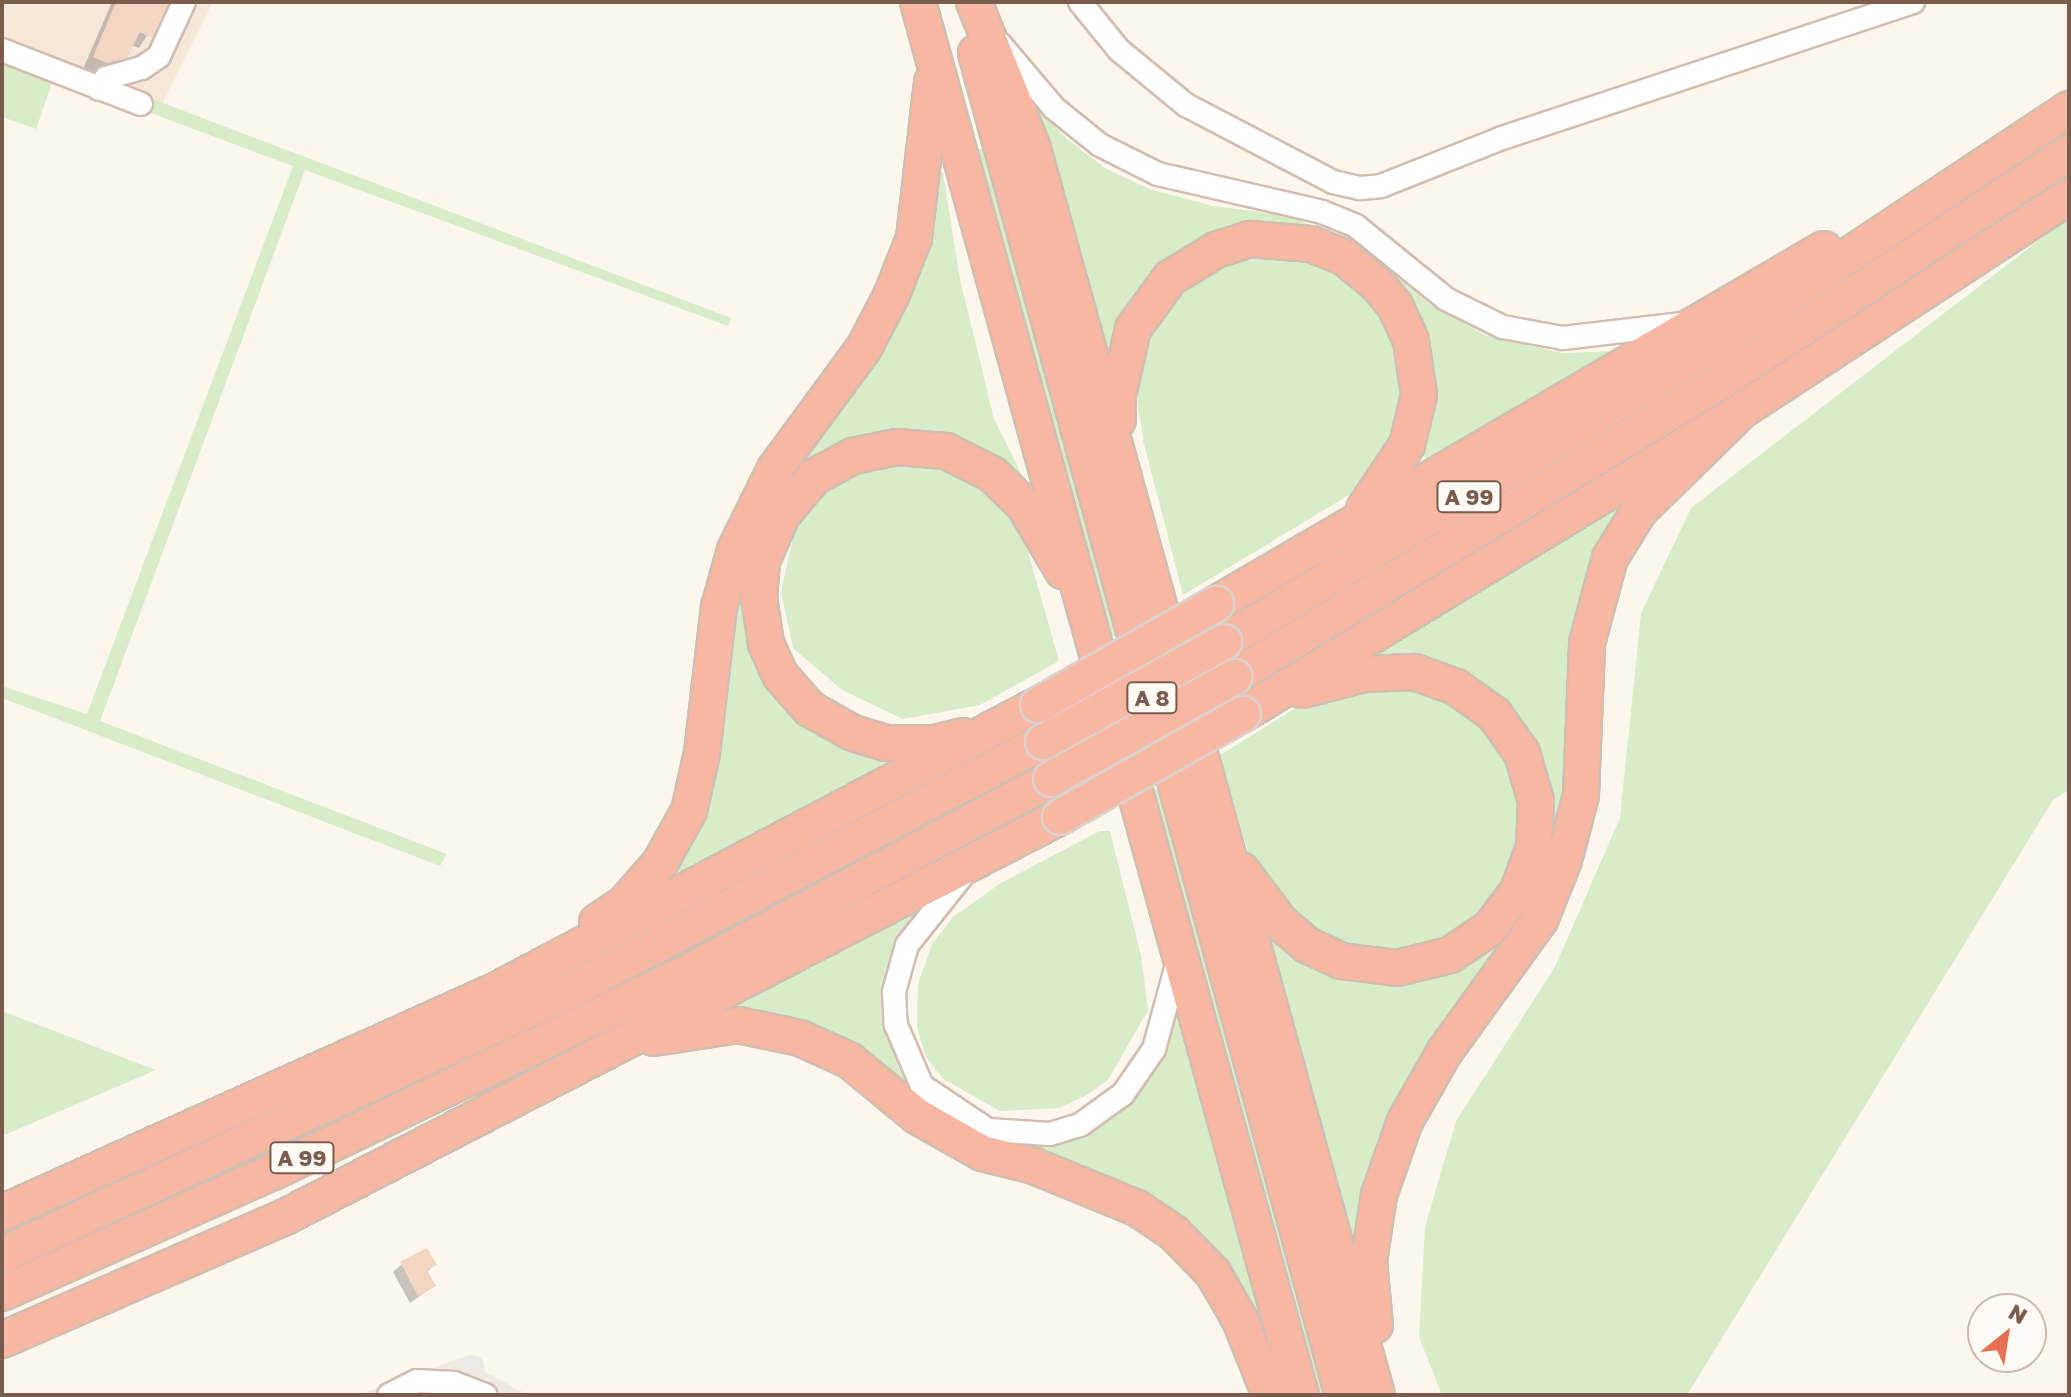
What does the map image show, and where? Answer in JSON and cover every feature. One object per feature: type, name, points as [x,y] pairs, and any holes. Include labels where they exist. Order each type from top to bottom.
[{"type":"highway","name":"A 8","points":[[918,2],[1301,1395]]},
{"type":"highway","name":"A 8","points":[[962,2],[1343,1395]]},
{"type":"highway","points":[[980,16],[1033,149],[1377,1395]]},
{"type":"highway","points":[[495,991],[509,972],[576,938],[625,903],[660,863],[689,811],[702,753],[719,607],[735,550],[775,469],[864,348],[892,294],[914,238],[934,62]]},
{"type":"highway","name":"A 99","points":[[2,1255],[571,990],[1043,742],[1224,642],[1492,483],[1947,195],[2069,109]]},
{"type":"highway","name":"A 99","points":[[2,1293],[273,1172],[681,976],[1051,779],[1234,677],[1720,382],[2069,153]]},
{"type":"highway","points":[[2,1213],[495,991],[1005,724],[1345,530],[1695,322],[1901,206],[1947,195]]},
{"type":"highway","points":[[2,1340],[285,1217],[623,1046],[667,1018],[1060,817],[1257,706],[1741,411],[2069,196]]},
{"type":"highway","points":[[1118,456],[1123,362],[1133,329],[1163,286],[1216,250],[1250,239],[1311,244],[1345,258],[1395,306],[1411,341],[1419,395],[1407,445],[1385,483],[1345,530]]},
{"type":"highway","points":[[1377,1395],[1386,1373],[1373,1318],[1369,1261],[1379,1195],[1405,1121],[1445,1051],[1540,920],[1564,860],[1581,795],[1587,643],[1610,558],[1639,511],[1741,411]]},
{"type":"highway","points":[[1005,724],[935,743],[886,743],[851,732],[810,709],[780,675],[766,643],[761,613],[762,561],[782,515],[814,477],[853,456],[897,447],[946,451],[992,474],[1024,505],[1089,617]]},
{"type":"highway","points":[[1229,853],[1281,923],[1307,945],[1341,961],[1397,968],[1450,955],[1490,928],[1518,891],[1534,847],[1536,801],[1522,753],[1494,714],[1456,687],[1414,672],[1364,674],[1257,706]]},
{"type":"highway","points":[[623,1046],[738,1025],[800,1038],[849,1060],[953,1139],[1137,1208],[1174,1233],[1213,1273],[1240,1320],[1270,1395]]},
{"type":"street","points":[[99,89],[106,78],[142,68],[159,56],[184,2]]},
{"type":"street","points":[[1080,2],[1119,50],[1186,105],[1333,182],[1360,188],[1381,186],[1502,138],[1913,2]]},
{"type":"street","points":[[980,16],[1054,108],[1100,145],[1158,174],[1322,212],[1356,226],[1446,299],[1503,327],[1563,338],[1695,322]]},
{"type":"street","points":[[2,50],[141,104]]},
{"type":"street","points":[[973,863],[907,945],[894,992],[896,1025],[922,1086],[988,1130],[1050,1134],[1080,1125],[1123,1094],[1154,1049],[1181,952]]},
{"type":"street","points":[[389,1395],[417,1381],[454,1383],[486,1395]]},
{"type":"shaded area","points":[[2,2],[213,2],[161,106],[2,42]]},
{"type":"shaded area","points":[[469,1355],[482,1357],[485,1372],[528,1395],[358,1395]]},
{"type":"green space","points":[[2,42],[731,318],[728,326],[305,170],[100,721],[447,854],[440,866],[2,698],[2,686],[87,714],[293,166],[54,77],[36,129],[2,117]]},
{"type":"green space","points":[[1028,97],[1067,139],[1105,168],[1149,189],[1213,206],[1284,215],[1331,232],[1384,265],[1429,304],[1485,335],[1562,353],[1617,351],[1430,464],[1421,453],[1388,276],[1205,237],[1166,262],[1108,352],[1082,251]]},
{"type":"green space","points":[[986,147],[1120,634],[1110,637],[976,150]]},
{"type":"green space","points":[[937,173],[943,173],[960,279],[994,419],[1031,493],[980,451],[940,434],[914,431],[856,440],[803,471],[765,523],[749,574],[751,619],[762,656],[791,701],[826,730],[865,746],[923,756],[656,897],[654,892],[694,830],[709,784],[731,607],[758,526],[801,455],[892,329],[931,228]]},
{"type":"green space","points":[[2069,217],[2069,790],[2053,800],[1687,1395],[1442,1395],[1419,1337],[1425,1227],[1456,1121],[1555,967],[1620,818],[1641,613],[1691,508]]},
{"type":"green space","points":[[1258,252],[1317,259],[1363,288],[1402,347],[1402,422],[1377,466],[1349,495],[1183,595],[1143,440],[1135,383],[1139,362],[1154,322],[1171,299],[1204,272]]},
{"type":"green space","points":[[874,460],[925,461],[975,480],[1006,505],[1025,541],[1059,661],[980,705],[903,719],[842,690],[793,648],[781,592],[796,525],[812,496]]},
{"type":"green space","points":[[1641,486],[1553,857],[1355,1256],[1263,918],[1386,978],[1528,898],[1518,723],[1357,661]]},
{"type":"green space","points":[[1406,681],[1475,711],[1515,764],[1526,824],[1508,889],[1453,943],[1384,960],[1309,935],[1249,856],[1220,755],[1307,701]]},
{"type":"green space","points":[[1161,787],[1327,1395],[1316,1395],[1151,792]]},
{"type":"green space","points":[[1100,831],[1110,831],[1141,955],[1148,1010],[1108,1080],[1087,1095],[1059,1108],[1000,1111],[943,1079],[926,1057],[917,1028],[918,984],[932,944],[953,917],[1001,883]]},
{"type":"green space","points":[[923,903],[894,944],[885,972],[883,1008],[904,1075],[923,1099],[1054,1143],[1098,1126],[1131,1101],[1154,1072],[1176,1004],[1276,1374],[1195,1242],[972,1136],[872,1063],[686,1020]]},
{"type":"green space","points":[[2,1011],[156,1070],[2,1136]]},
{"type":"building","points":[[116,2],[169,2],[152,38],[140,32],[127,58],[107,63],[93,57]]},
{"type":"building","points":[[427,1248],[437,1265],[427,1270],[436,1286],[418,1296],[400,1262]]}]
